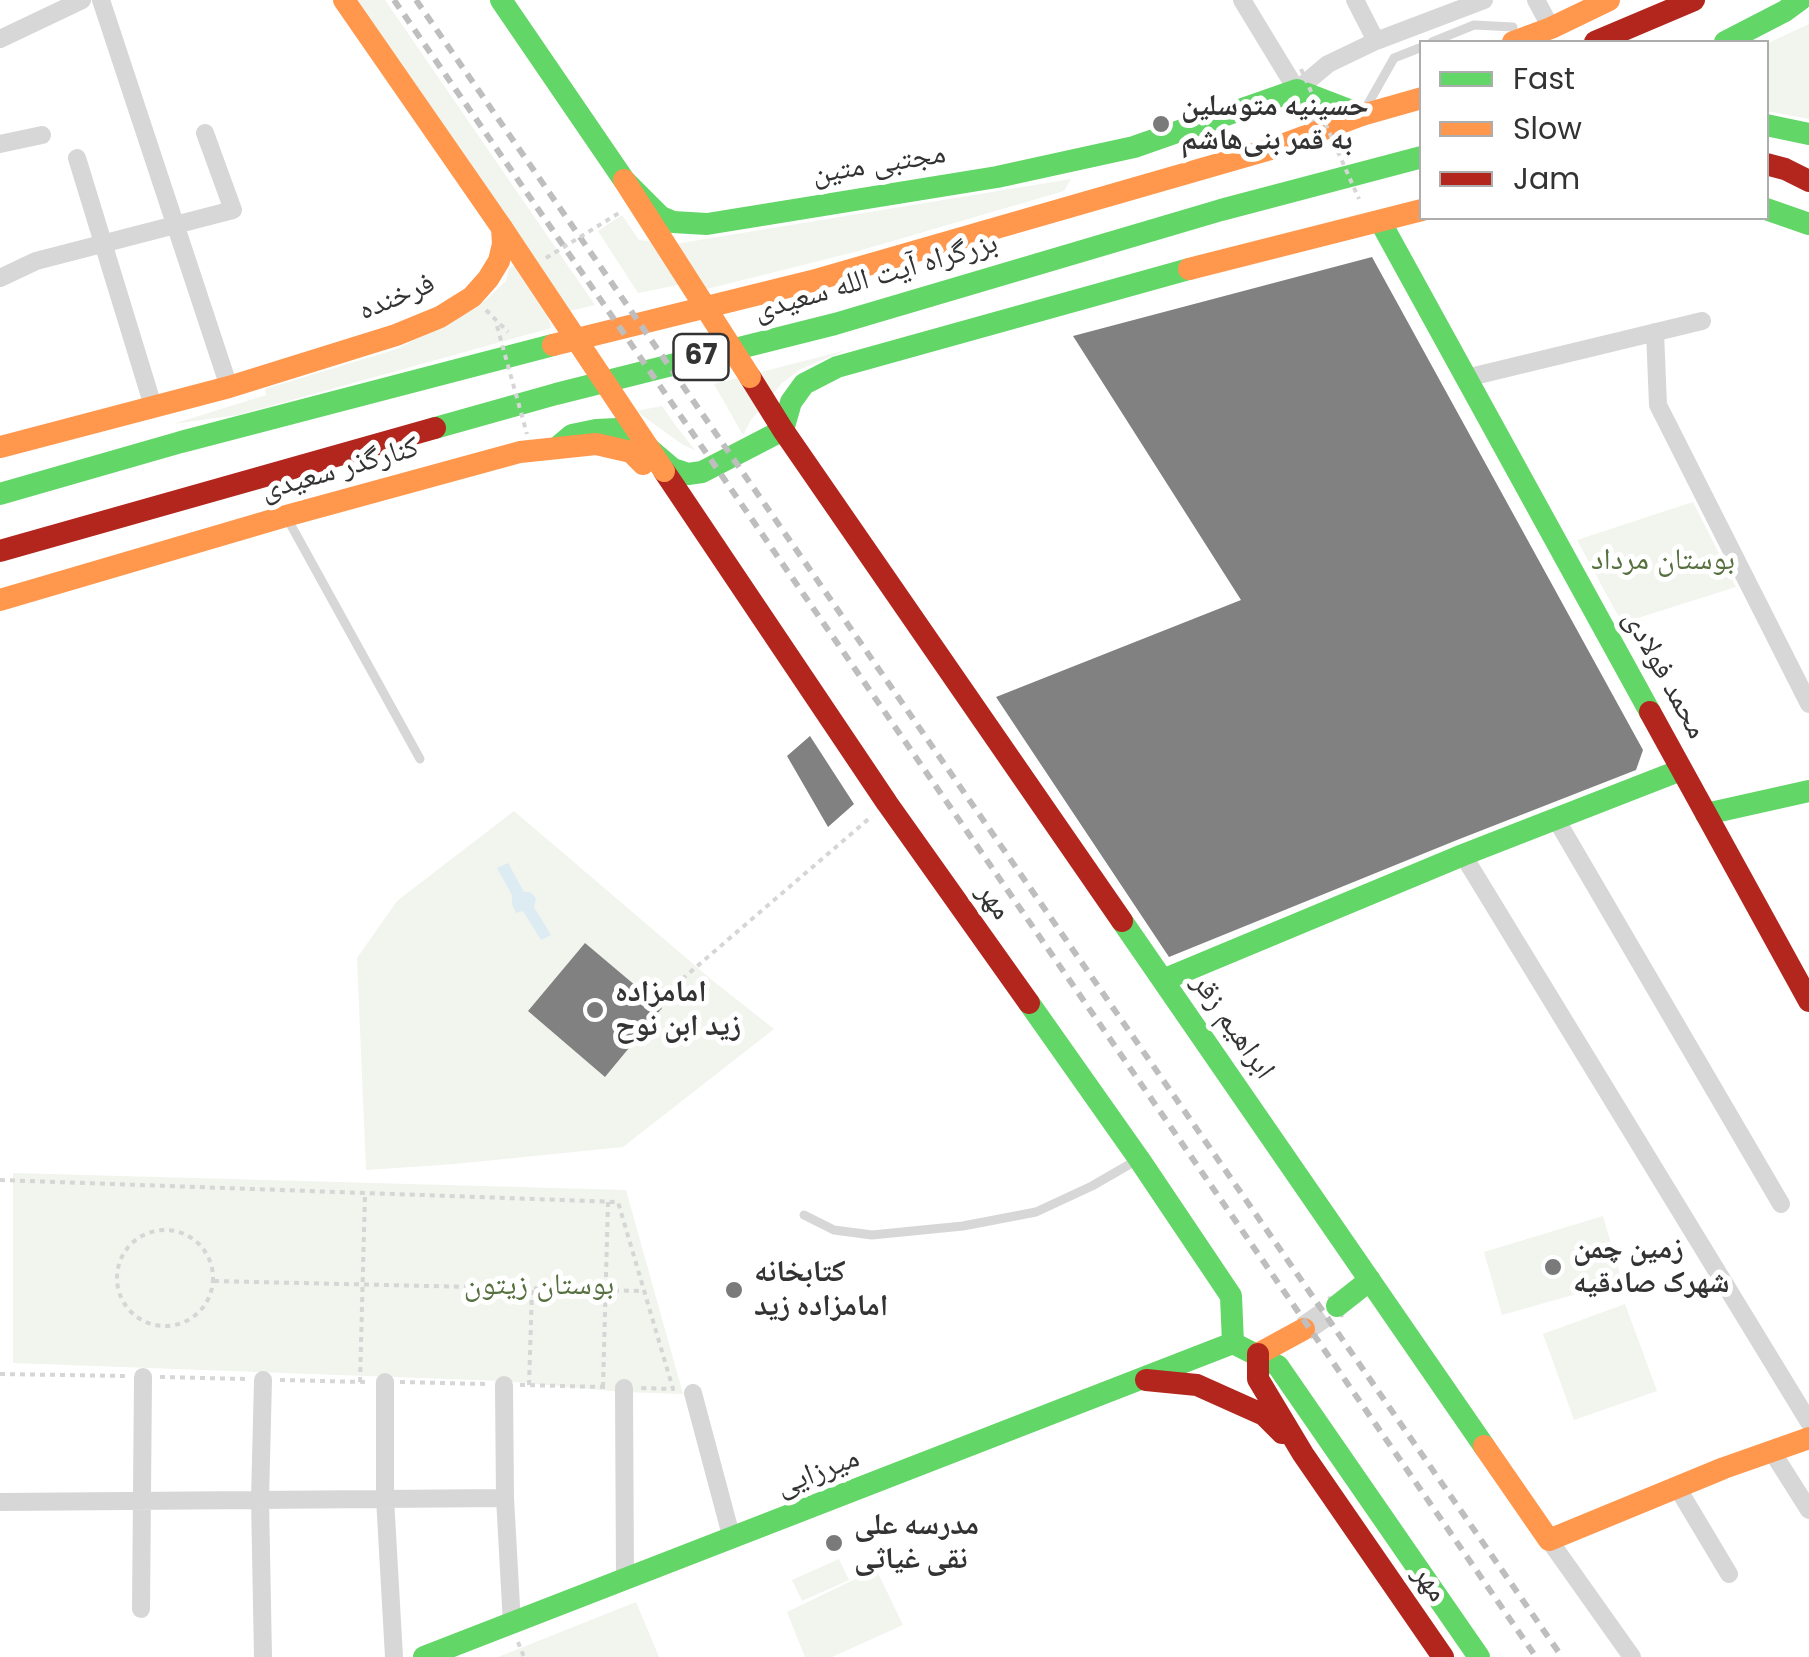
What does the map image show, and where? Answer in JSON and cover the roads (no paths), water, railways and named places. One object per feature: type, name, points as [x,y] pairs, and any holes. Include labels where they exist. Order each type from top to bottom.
[{"type":"main road","points":[[344,0],[684,500]]},
{"type":"main road","name":"مجتبی متین","points":[[501,0],[624,180],[661,217],[673,222],[707,224],[997,177],[1117,150],[1299,80]]},
{"type":"main road","points":[[1518,40],[1609,0]]},
{"type":"main road","points":[[1600,40],[1694,0]]},
{"type":"main road","points":[[1729,40],[1792,6],[1809,6]]},
{"type":"main road","points":[[1299,80],[1362,115],[1419,99]]},
{"type":"main road","points":[[1362,115],[1419,86]]},
{"type":"main road","name":"بزرگراه آیت الله سعیدی","points":[[0,494],[181,442],[812,281],[1272,148],[1362,115]]},
{"type":"main road","points":[[1769,126],[1809,134]]},
{"type":"main road","name":"بزرگراه آیت الله سعیدی","points":[[0,551],[556,394],[835,324],[1220,210],[1416,160]]},
{"type":"main road","points":[[1769,165],[1809,180]]},
{"type":"main road","name":"ابراهیم زقر","points":[[624,180],[783,430],[1549,1540]]},
{"type":"main road","points":[[1769,210],[1809,224]]},
{"type":"main road","points":[[559,446],[572,435],[616,430],[646,446],[673,469],[688,474],[702,472],[783,430],[791,402],[804,384],[838,367],[1157,278],[1419,211]]},
{"type":"main road","name":"محمد فولادی","points":[[1380,220],[1809,1001]]},
{"type":"main road","name":"فرخنده","points":[[0,447],[230,387],[396,335],[440,317],[472,296],[488,279],[499,260],[502,228]]},
{"type":"main road","name":"کنارگذر سعیدی","points":[[0,600],[286,516],[520,452],[559,446],[596,444],[631,452],[684,500]]},
{"type":"main road","name":"مهر","points":[[684,500],[887,803],[1231,1296],[1233,1343]]},
{"type":"main road","points":[[1163,980],[1462,854],[1682,770]]},
{"type":"main road","points":[[1706,814],[1809,792]]},
{"type":"main road","points":[[1337,1306],[1370,1280]]},
{"type":"main road","points":[[1233,1343],[1258,1354],[1304,1330]]},
{"type":"main road","name":"میرزایی","points":[[424,1657],[1233,1343]]},
{"type":"main road","name":"مهر","points":[[1258,1354],[1258,1379],[1303,1454],[1443,1657]]},
{"type":"main road","name":"مهر","points":[[1258,1354],[1278,1366],[1479,1657]]},
{"type":"main road","points":[[1141,1379],[1198,1386],[1264,1415],[1303,1454]]},
{"type":"main road","points":[[1549,1540],[1809,1438]]},
{"type":"street","points":[[0,40],[55,6],[82,0]]},
{"type":"street","points":[[102,0],[230,387]]},
{"type":"street","points":[[1242,0],[1299,80],[1321,130]]},
{"type":"street","points":[[1355,0],[1376,41]]},
{"type":"street","points":[[1299,80],[1452,5],[1484,0]]},
{"type":"street","points":[[1536,0],[1551,28]]},
{"type":"street","points":[[0,278],[36,262],[104,242],[232,210],[205,133]]},
{"type":"street","points":[[0,144],[42,134]]},
{"type":"street","points":[[77,158],[153,406]]},
{"type":"street","points":[[1466,378],[1702,321]]},
{"type":"street","points":[[1656,332],[1658,405],[1809,704]]},
{"type":"street","points":[[1556,819],[1780,1204]]},
{"type":"street","points":[[1462,854],[1809,1422]]},
{"type":"street","points":[[141,1609],[143,1377]]},
{"type":"street","points":[[262,1380],[263,1657]]},
{"type":"street","points":[[385,1382],[384,1498],[394,1657]]},
{"type":"street","points":[[504,1385],[512,1624]]},
{"type":"street","points":[[624,1388],[625,1580]]},
{"type":"street","points":[[693,1393],[732,1540]]},
{"type":"street","points":[[1771,1450],[1809,1510]]},
{"type":"street","points":[[1677,1487],[1730,1574]]},
{"type":"street","points":[[0,1502],[505,1498]]},
{"type":"street","name":"ابراهیم زقر","points":[[1549,1540],[1632,1657]]},
{"type":"lane","points":[[1437,40],[1474,25],[1551,28]]},
{"type":"lane","points":[[1362,115],[1394,58],[1419,47]]},
{"type":"lane","points":[[286,516],[420,759]]},
{"type":"lane","points":[[804,1215],[834,1230],[872,1235],[963,1226],[1036,1212],[1138,1159]]},
{"type":"tunnel","points":[[1304,1329],[1337,1306]]},
{"type":"railway","points":[[394,0],[1536,1657]]},
{"type":"railway","points":[[416,0],[1562,1657]]},
{"type":"place","name":"حسینیه متوسلین به قمر بنی‌هاشم","points":[[1161,124]]},
{"type":"place","name":"امامزاده زید ابن نوح","points":[[595,1010]]},
{"type":"place","name":"زمین چمن شهرک صادقیه","points":[[1553,1267]]},
{"type":"place","name":"کتابخانه امامزاده زید","points":[[734,1290]]},
{"type":"place","name":"مدرسه علی نقی غیاثی","points":[[834,1543]]},
{"type":"park label","name":"بوستان مرداد","points":[[1663,561]]},
{"type":"park label","name":"بوستان زیتون","points":[[539,1286]]}]
